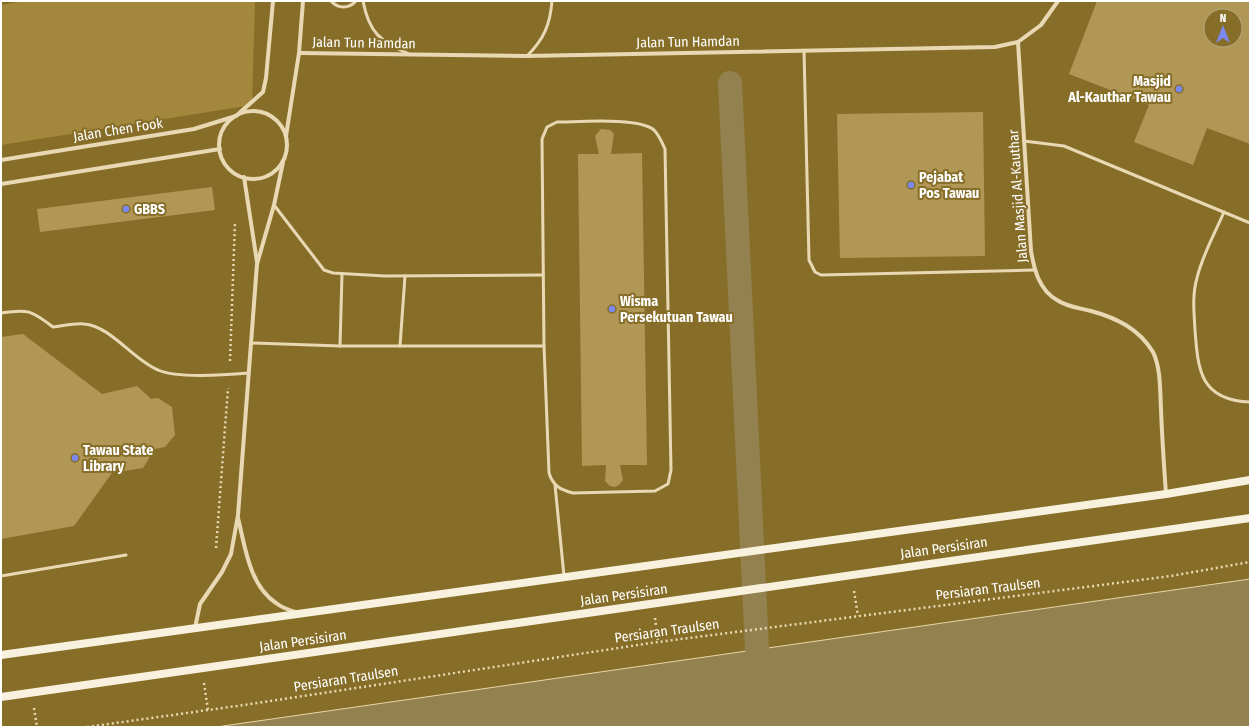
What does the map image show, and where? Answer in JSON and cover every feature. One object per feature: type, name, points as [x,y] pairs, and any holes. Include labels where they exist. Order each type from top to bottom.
[{"type":"street","points":[[273,1],[266,78],[262,92],[228,122],[223,130],[220,149],[222,159],[227,167],[244,177],[253,179],[271,174],[283,162]]},
{"type":"street","points":[[195,628],[200,604],[222,572],[230,554],[238,515],[257,264],[274,205],[287,147],[286,137],[299,53],[303,1]]},
{"type":"street","name":"Jalan Tun Hamdan","points":[[299,53],[527,56],[995,47],[1018,42],[1041,25],[1058,1]]},
{"type":"street","name":"Jalan Masjid Al-Kauthar","points":[[1018,42],[1031,251],[1034,270],[1043,287],[1056,300],[1112,318],[1129,326],[1143,338],[1154,354],[1159,376],[1166,494]]},
{"type":"street","points":[[236,116],[246,112],[266,114],[275,119],[282,127],[286,137]]},
{"type":"street","name":"Jalan Chen Fook","points":[[1,160],[194,129],[236,116]]},
{"type":"street","points":[[1,184],[220,149]]},
{"type":"street","points":[[244,177],[257,264]]},
{"type":"street","name":"Jalan Persisiran","points":[[1,655],[1166,494],[1250,480]]},
{"type":"street","points":[[238,515],[254,576],[262,590],[275,603],[298,614]]},
{"type":"street","name":"Jalan Persisiran","points":[[1,697],[1250,518]]},
{"type":"lane","points":[[331,1],[341,7],[348,7],[356,1]]},
{"type":"lane","points":[[364,1],[371,28],[378,37],[388,44],[411,54]]},
{"type":"lane","points":[[527,56],[540,43],[551,13],[552,1]]},
{"type":"lane","points":[[804,51],[808,260],[815,272],[821,275],[1034,270]]},
{"type":"lane","points":[[555,485],[564,491],[573,493],[655,491],[668,484],[670,477],[665,149],[660,138],[653,129],[644,125],[630,122],[557,122],[547,127],[542,139],[544,346],[548,470],[555,485],[564,576]]},
{"type":"lane","points":[[1024,141],[1064,146],[1250,223]]},
{"type":"lane","points":[[274,205],[324,270],[342,274],[405,276],[543,275]]},
{"type":"lane","points":[[1224,212],[1197,276],[1194,289],[1193,303],[1198,365],[1205,381],[1215,392],[1226,398],[1250,402]]},
{"type":"lane","points":[[340,346],[342,274]]},
{"type":"lane","points":[[400,346],[405,276]]},
{"type":"lane","points":[[1,313],[23,310],[35,314],[53,327],[84,324],[98,328],[157,370],[171,374],[229,375],[249,373]]},
{"type":"lane","points":[[251,343],[340,346],[544,346]]},
{"type":"lane","points":[[1,576],[126,555]]},
{"type":"path","points":[[230,360],[236,220]]},
{"type":"path","points":[[216,554],[228,389]]},
{"type":"path","name":"Persiaran Traulsen","points":[[87,727],[658,642],[1171,576],[1250,562]]},
{"type":"path","points":[[852,574],[858,616]]},
{"type":"path","points":[[654,603],[658,642]]},
{"type":"path","points":[[206,698],[208,710]]},
{"type":"path","points":[[34,706],[37,727]]},
{"type":"shaded area","points":[[24,1],[255,1],[252,105],[1,145],[1,5]]},
{"type":"shaded area","points":[[1250,579],[1250,727],[216,727]]},
{"type":"building","name":"Masjid Al-Kauthar Tawau","points":[[1097,1],[1250,1],[1250,144],[1207,128],[1193,165],[1134,142],[1149,105],[1069,74]]},
{"type":"building","name":"Pejabat Pos Tawau","points":[[983,112],[985,256],[840,258],[837,114]]},
{"type":"building","name":"Wisma Persekutuan Tawau","points":[[601,129],[610,130],[614,134],[611,154],[642,153],[647,465],[620,465],[623,480],[615,487],[610,486],[605,481],[606,465],[582,466],[578,154],[599,154],[595,136]]},
{"type":"building","name":"GBBS","points":[[212,187],[215,210],[40,232],[37,209]]},
{"type":"building","name":"Tawau State Library","points":[[23,334],[102,394],[137,386],[151,399],[158,398],[172,407],[175,435],[165,447],[155,449],[143,468],[112,473],[74,526],[1,539],[1,337]]},
{"type":"waterway","points":[[730,83],[757,649]]},
{"type":"place","name":"Masjid Al-Kauthar Tawau","points":[[1179,89]]},
{"type":"place","name":"Pejabat Pos Tawau","points":[[911,185]]},
{"type":"place","name":"GBBS","points":[[126,209]]},
{"type":"place","name":"Wisma Persekutuan Tawau","points":[[612,309]]},
{"type":"place","name":"Tawau State Library","points":[[75,458]]}]
